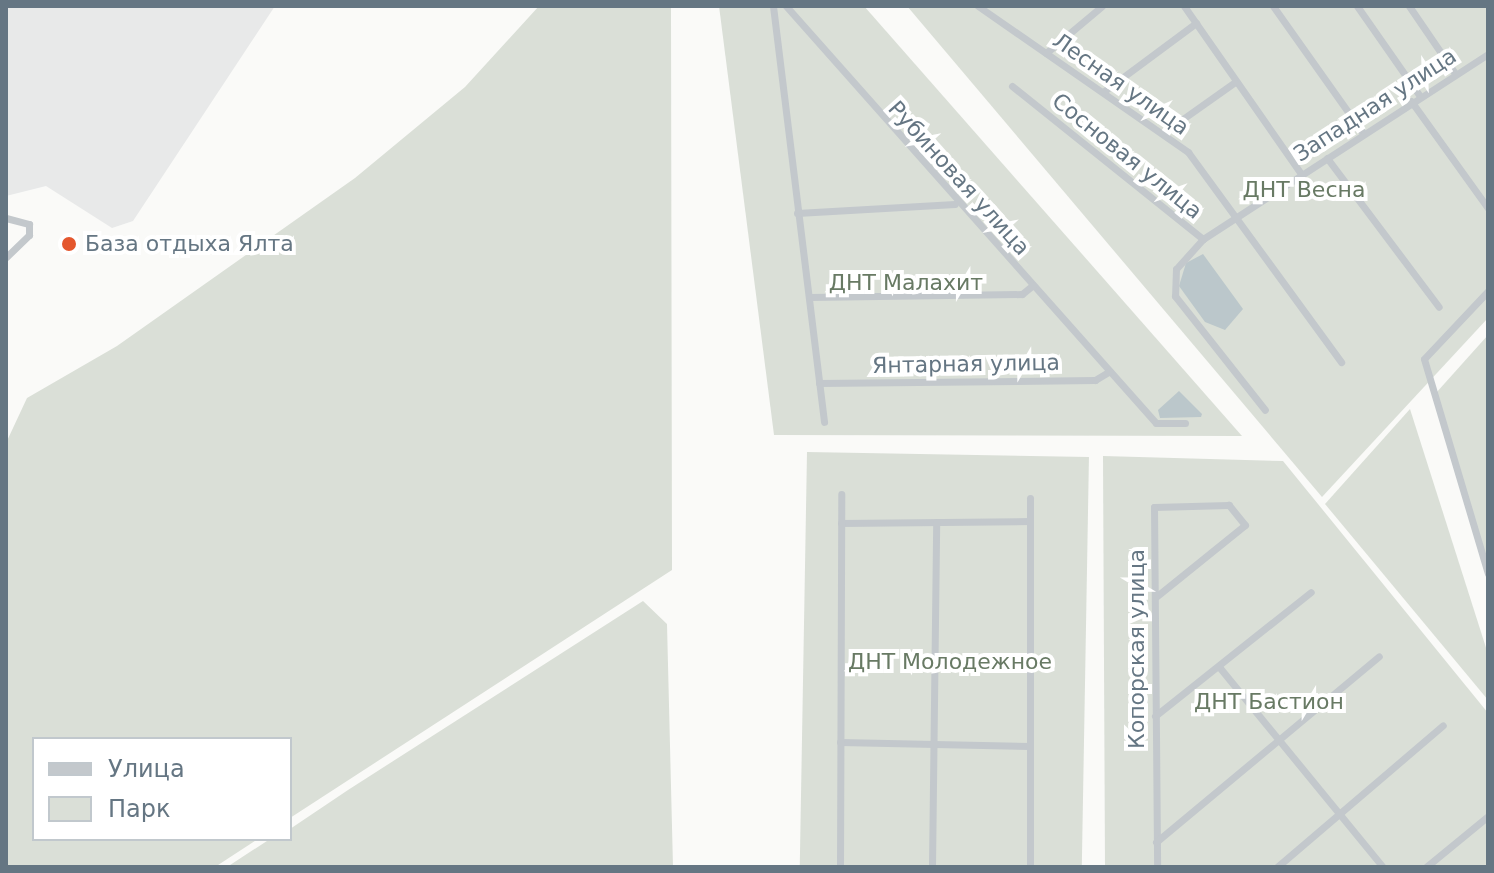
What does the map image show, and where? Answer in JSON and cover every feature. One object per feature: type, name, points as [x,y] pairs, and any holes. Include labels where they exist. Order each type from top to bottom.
[{"type":"street","points":[[773,6],[824,422]]},
{"type":"street","name":"Рубиновая улица","points":[[786,6],[955,204],[1156,423],[1185,423]]},
{"type":"street","name":"Лесная улица","points":[[978,6],[1163,133],[1239,217],[1341,362]]},
{"type":"street","points":[[1046,53],[1102,6]]},
{"type":"street","points":[[1184,6],[1302,175]]},
{"type":"street","points":[[1273,6],[1363,133]]},
{"type":"street","points":[[1357,6],[1419,95]]},
{"type":"street","points":[[1409,6],[1454,72]]},
{"type":"street","points":[[1103,92],[1196,23]]},
{"type":"street","name":"Западная улица","points":[[1203,239],[1454,72],[1488,54]]},
{"type":"street","points":[[1163,133],[1235,82]]},
{"type":"street","name":"Сосновая улица","points":[[1012,86],[1203,239],[1176,269],[1175,296],[1265,410]]},
{"type":"street","points":[[1411,101],[1488,208]]},
{"type":"street","points":[[1327,158],[1439,307]]},
{"type":"street","points":[[797,213],[955,204]]},
{"type":"street","points":[[6,218],[29,224],[29,235],[6,257]]},
{"type":"street","points":[[810,297],[1022,294],[1032,286]]},
{"type":"street","points":[[1488,291],[1424,359],[1488,574]]},
{"type":"street","name":"Янтарная улица","points":[[819,383],[1095,380],[1110,371]]},
{"type":"street","points":[[840,867],[841,494]]},
{"type":"street","points":[[1030,498],[1030,867]]},
{"type":"street","name":"Копорская улица","points":[[1157,596],[1245,525],[1229,505],[1154,507],[1157,867]]},
{"type":"street","points":[[841,523],[1030,521]]},
{"type":"street","points":[[932,867],[936,522]]},
{"type":"street","points":[[1155,716],[1220,668],[1311,592]]},
{"type":"street","points":[[1156,842],[1379,656]]},
{"type":"street","points":[[1220,668],[1383,867]]},
{"type":"street","points":[[1277,867],[1443,725]]},
{"type":"street","points":[[840,742],[1030,746]]},
{"type":"street","points":[[1426,867],[1488,816]]},
{"type":"shaded area","points":[[6,6],[275,6],[133,221],[112,228],[46,186],[6,196]]},
{"type":"shaded area","points":[[1203,254],[1243,309],[1225,330],[1205,322],[1179,286],[1186,263]]},
{"type":"shaded area","points":[[1179,391],[1202,414],[1201,417],[1160,418],[1158,410]]},
{"type":"green space","points":[[539,6],[671,6],[672,570],[292,817],[292,737],[32,737],[32,841],[255,841],[215,867],[6,867],[6,443],[27,398],[117,346],[355,178],[465,87]]},
{"type":"green space","name":"ДНТ Малахит","points":[[719,6],[864,6],[1242,436],[774,435]]},
{"type":"green space","name":"ДНТ Весна","points":[[907,6],[1488,6],[1488,318],[1322,497]]},
{"type":"green space","points":[[1488,335],[1488,582],[1436,393]]},
{"type":"green space","points":[[1410,409],[1488,654],[1488,700],[1325,504]]},
{"type":"green space","name":"ДНТ Молодежное","points":[[807,452],[1089,457],[1082,867],[800,867]]},
{"type":"green space","name":"ДНТ Бастион","points":[[1103,456],[1283,461],[1488,713],[1488,867],[1105,867]]},
{"type":"green space","points":[[643,601],[667,624],[673,867],[227,867],[267,841],[292,841],[292,828]]},
{"type":"place","name":"База отдыха Ялта","points":[[69,244]]}]
